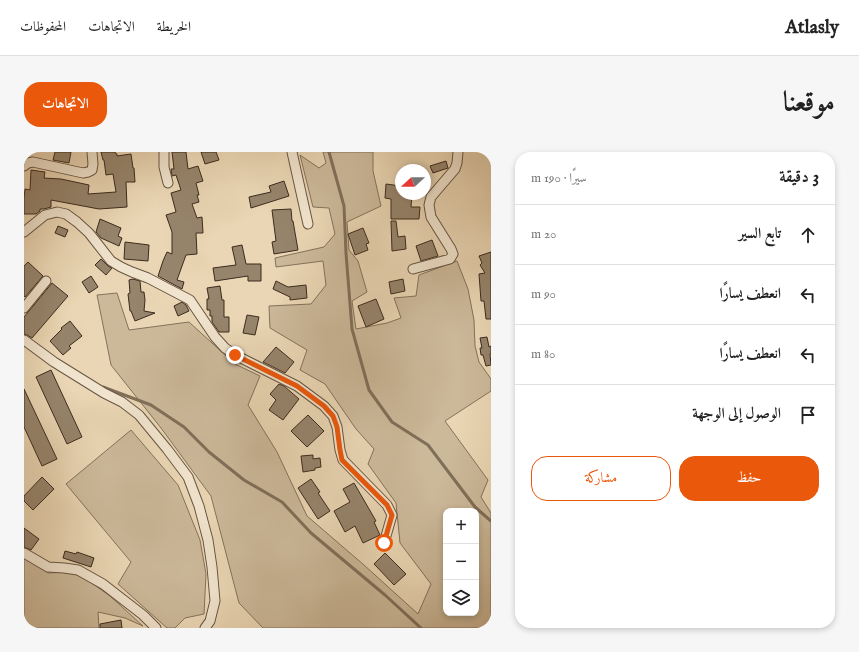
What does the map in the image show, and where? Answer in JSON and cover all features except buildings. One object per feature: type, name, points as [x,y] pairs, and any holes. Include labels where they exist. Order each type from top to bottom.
[{"type":"street","points":[[24,166],[33,162],[83,173],[88,172],[92,170],[92,152]]},
{"type":"street","points":[[164,152],[164,167],[168,182]]},
{"type":"street","points":[[292,152],[308,224]]},
{"type":"street","points":[[413,269],[450,259],[453,254],[431,216],[429,205],[431,197],[455,169],[458,152]]},
{"type":"street","points":[[24,232],[46,215],[57,212],[66,214],[89,234],[111,261],[122,268],[148,278],[190,300],[215,337],[225,348],[235,355],[297,386],[324,406],[333,416],[337,427],[342,460],[387,505],[392,515],[384,543]]},
{"type":"street","points":[[24,308],[46,281]]},
{"type":"street","points":[[24,340],[54,362],[104,393],[122,402],[139,415],[167,449],[188,478],[199,506],[208,540],[212,567],[215,601],[210,621],[205,628]]},
{"type":"street","points":[[24,553],[48,567],[78,570],[84,573],[103,584],[143,615],[156,628]]},
{"type":"shaded area","points":[[323,152],[373,152],[373,171],[381,206],[347,222],[349,250],[358,261],[367,292],[352,301],[356,329],[387,323],[401,318],[394,298],[416,296],[419,275],[457,261],[468,289],[474,320],[475,346],[479,362],[491,379],[491,391],[445,421],[488,480],[481,497],[491,513],[491,628],[263,628],[239,603],[211,496],[161,428],[111,365],[97,295],[117,293],[129,330],[189,322],[235,364],[260,376],[248,405],[277,452],[307,516],[418,614],[431,584],[400,543],[396,503],[368,464],[374,449],[356,429],[325,384],[300,370],[307,350],[270,328],[269,306],[311,304],[326,285],[323,261],[276,267],[275,258],[324,247],[335,234],[329,208],[313,207],[300,155],[319,168],[326,163]]},
{"type":"shaded area","points":[[131,430],[178,485],[200,540],[206,574],[204,614],[185,618],[175,628],[167,628],[118,584],[131,562],[66,484]]},
{"type":"shaded area","points":[[24,557],[48,573],[70,572],[86,579],[110,596],[143,626],[125,618],[98,612],[99,628],[24,628]]},
{"type":"waterway","points":[[329,152],[344,206],[352,329],[369,390],[392,422],[428,445],[475,507],[491,521]]},
{"type":"waterway","points":[[103,387],[151,405],[184,427],[209,452],[244,480],[282,502],[311,533],[385,595],[421,628]]},
{"type":"route","points":[[235,355],[297,386],[324,406],[333,416],[337,427],[342,460],[387,505],[392,515],[384,543]]}]
